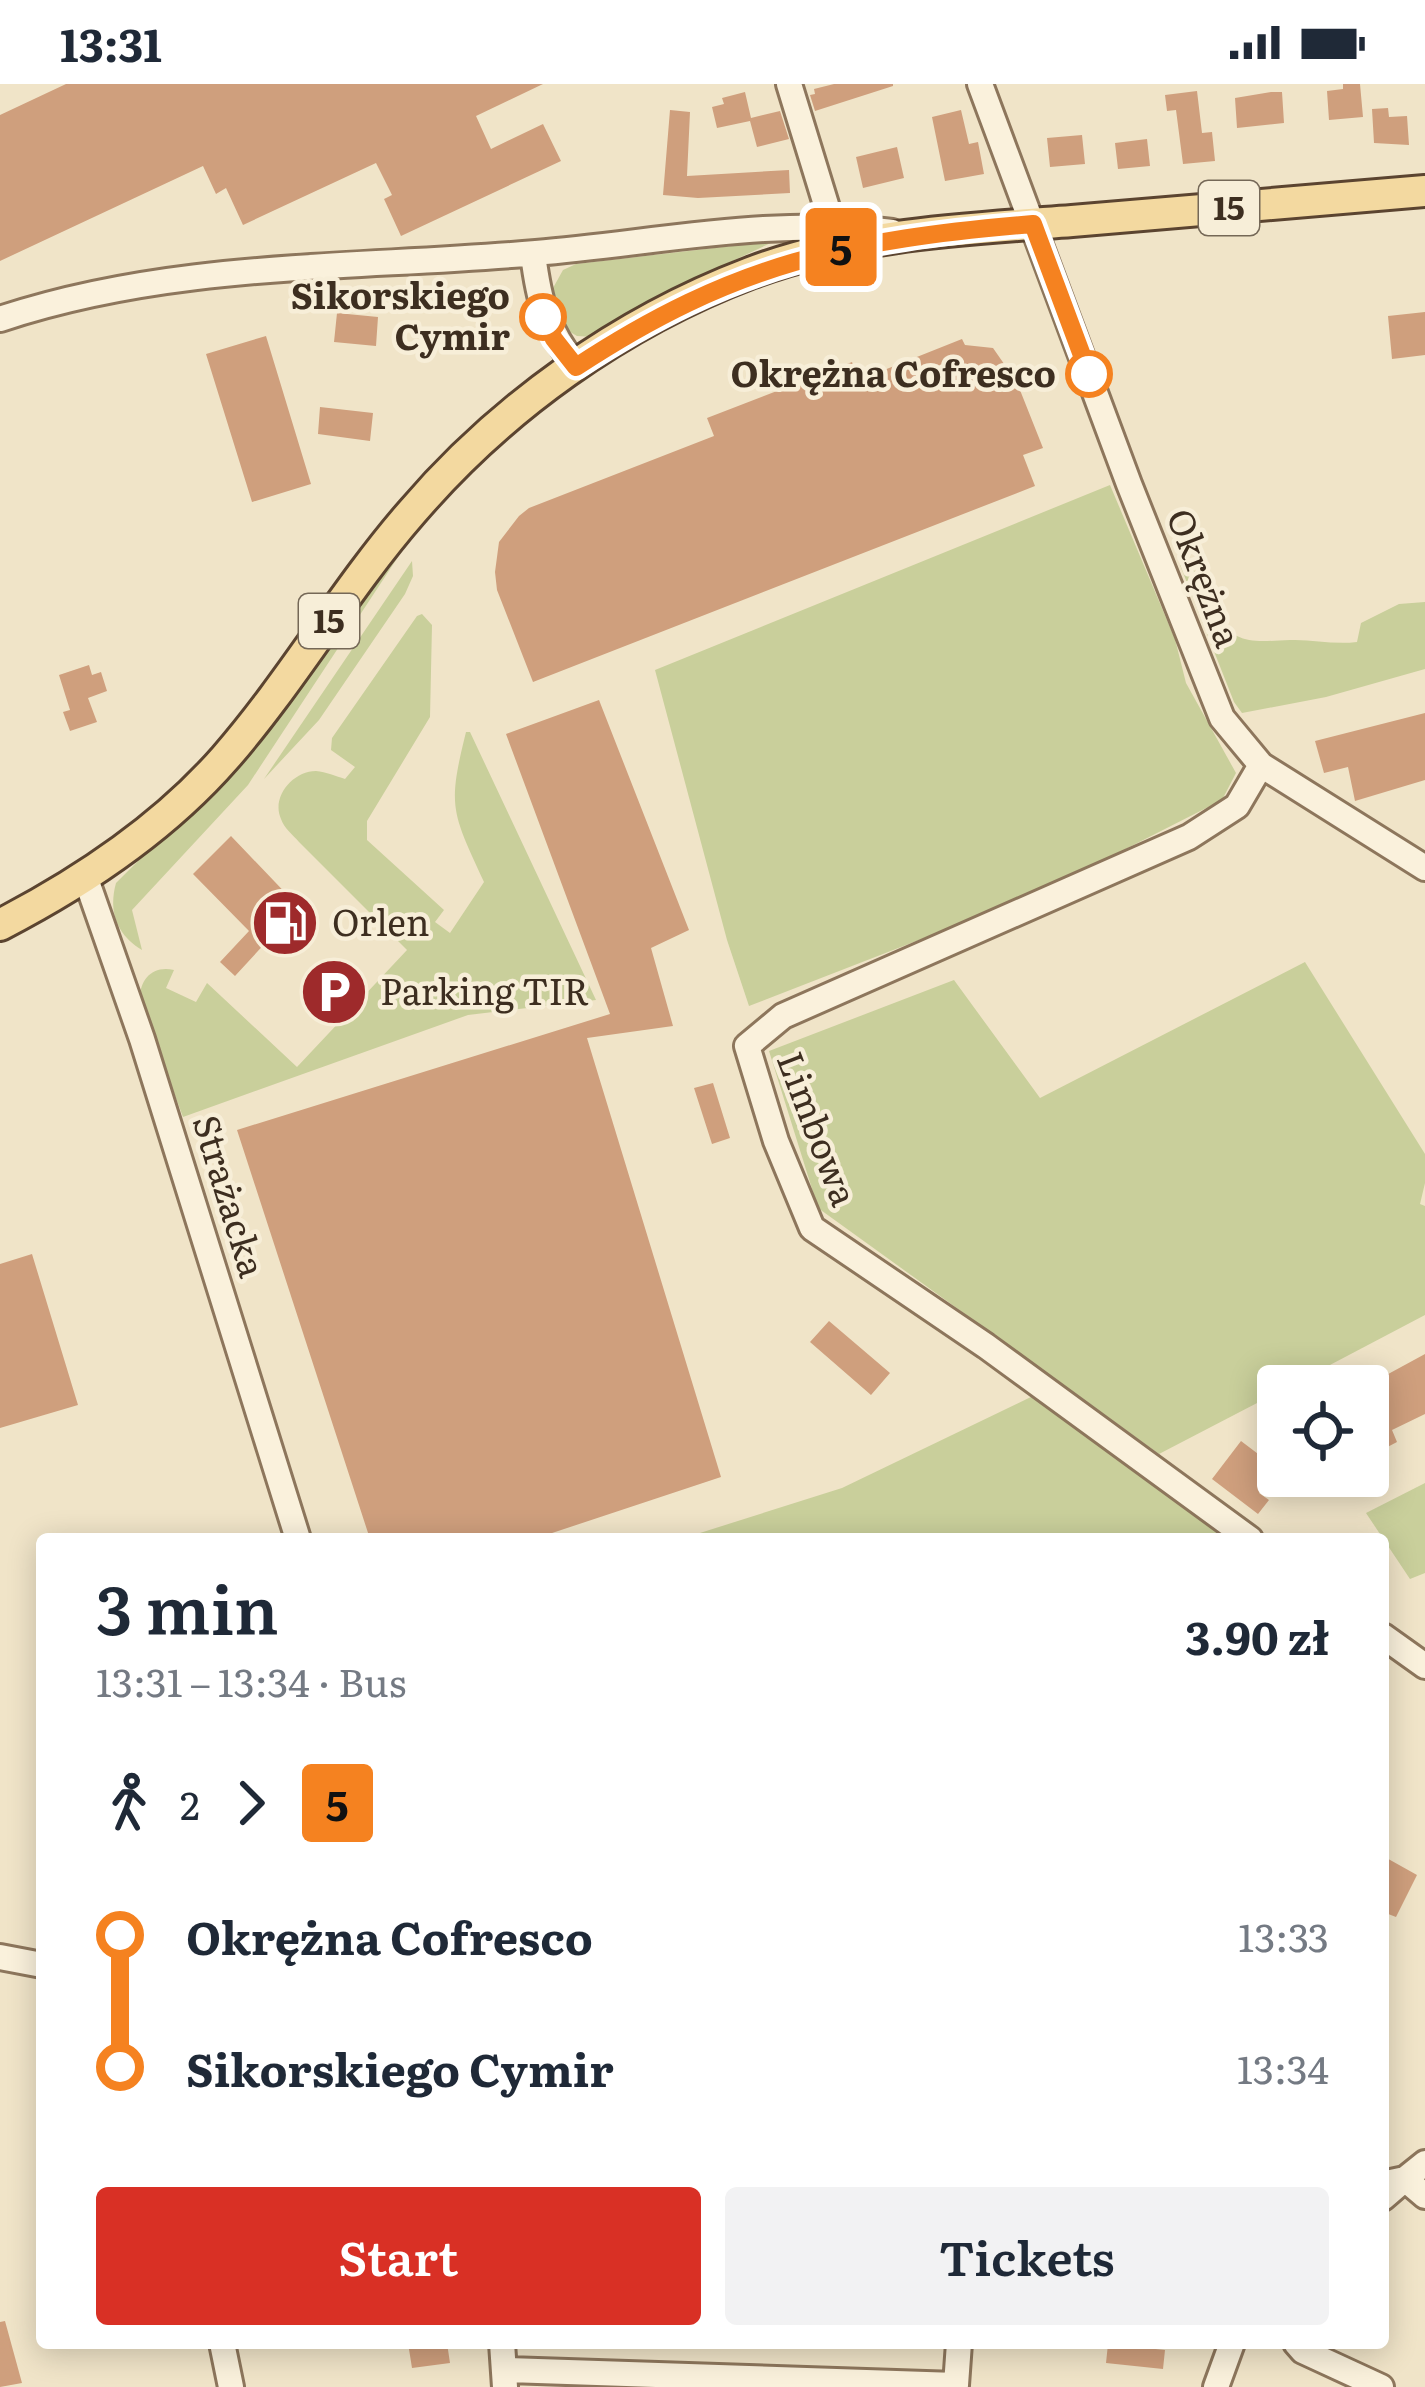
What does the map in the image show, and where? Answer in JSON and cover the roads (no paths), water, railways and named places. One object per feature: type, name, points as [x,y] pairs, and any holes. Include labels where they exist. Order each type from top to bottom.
[{"type":"main road","name":"15","points":[[0,925],[85,876],[178,806],[224,759],[429,491],[521,405],[686,302],[750,274],[838,248],[912,235],[1425,191]]},
{"type":"street","points":[[789,84],[832,224]]},
{"type":"street","name":"Okrężna","points":[[980,84],[1222,718],[1262,765],[1425,868]]},
{"type":"street","points":[[0,319],[130,285],[233,271],[533,254],[832,224],[912,235]]},
{"type":"street","points":[[533,254],[543,316],[576,367]]},
{"type":"street","name":"Limbowa","points":[[1242,1533],[986,1346],[812,1228],[776,1141],[747,1046],[783,1016],[1189,837],[1237,806],[1262,765]]},
{"type":"street","name":"Strażacka","points":[[85,876],[142,1039],[296,1533]]},
{"type":"street","points":[[1389,1640],[1425,1666]]},
{"type":"street","points":[[0,1957],[36,1964]]},
{"type":"street","points":[[1404,2176],[1425,2196]]},
{"type":"street","points":[[223,2349],[231,2387]]},
{"type":"street","points":[[506,2378],[956,2385],[959,2349]]},
{"type":"street","points":[[1216,2387],[1230,2349]]},
{"type":"street","points":[[1301,2349],[1381,2387]]},
{"type":"place","name":"Sikorskiego Cymir","points":[[543,317]]},
{"type":"place","name":"Okrężna Cofresco","points":[[1089,374]]},
{"type":"place","name":"Orlen","points":[[285,923]]},
{"type":"place","name":"Parking TIR","points":[[334,992]]}]
